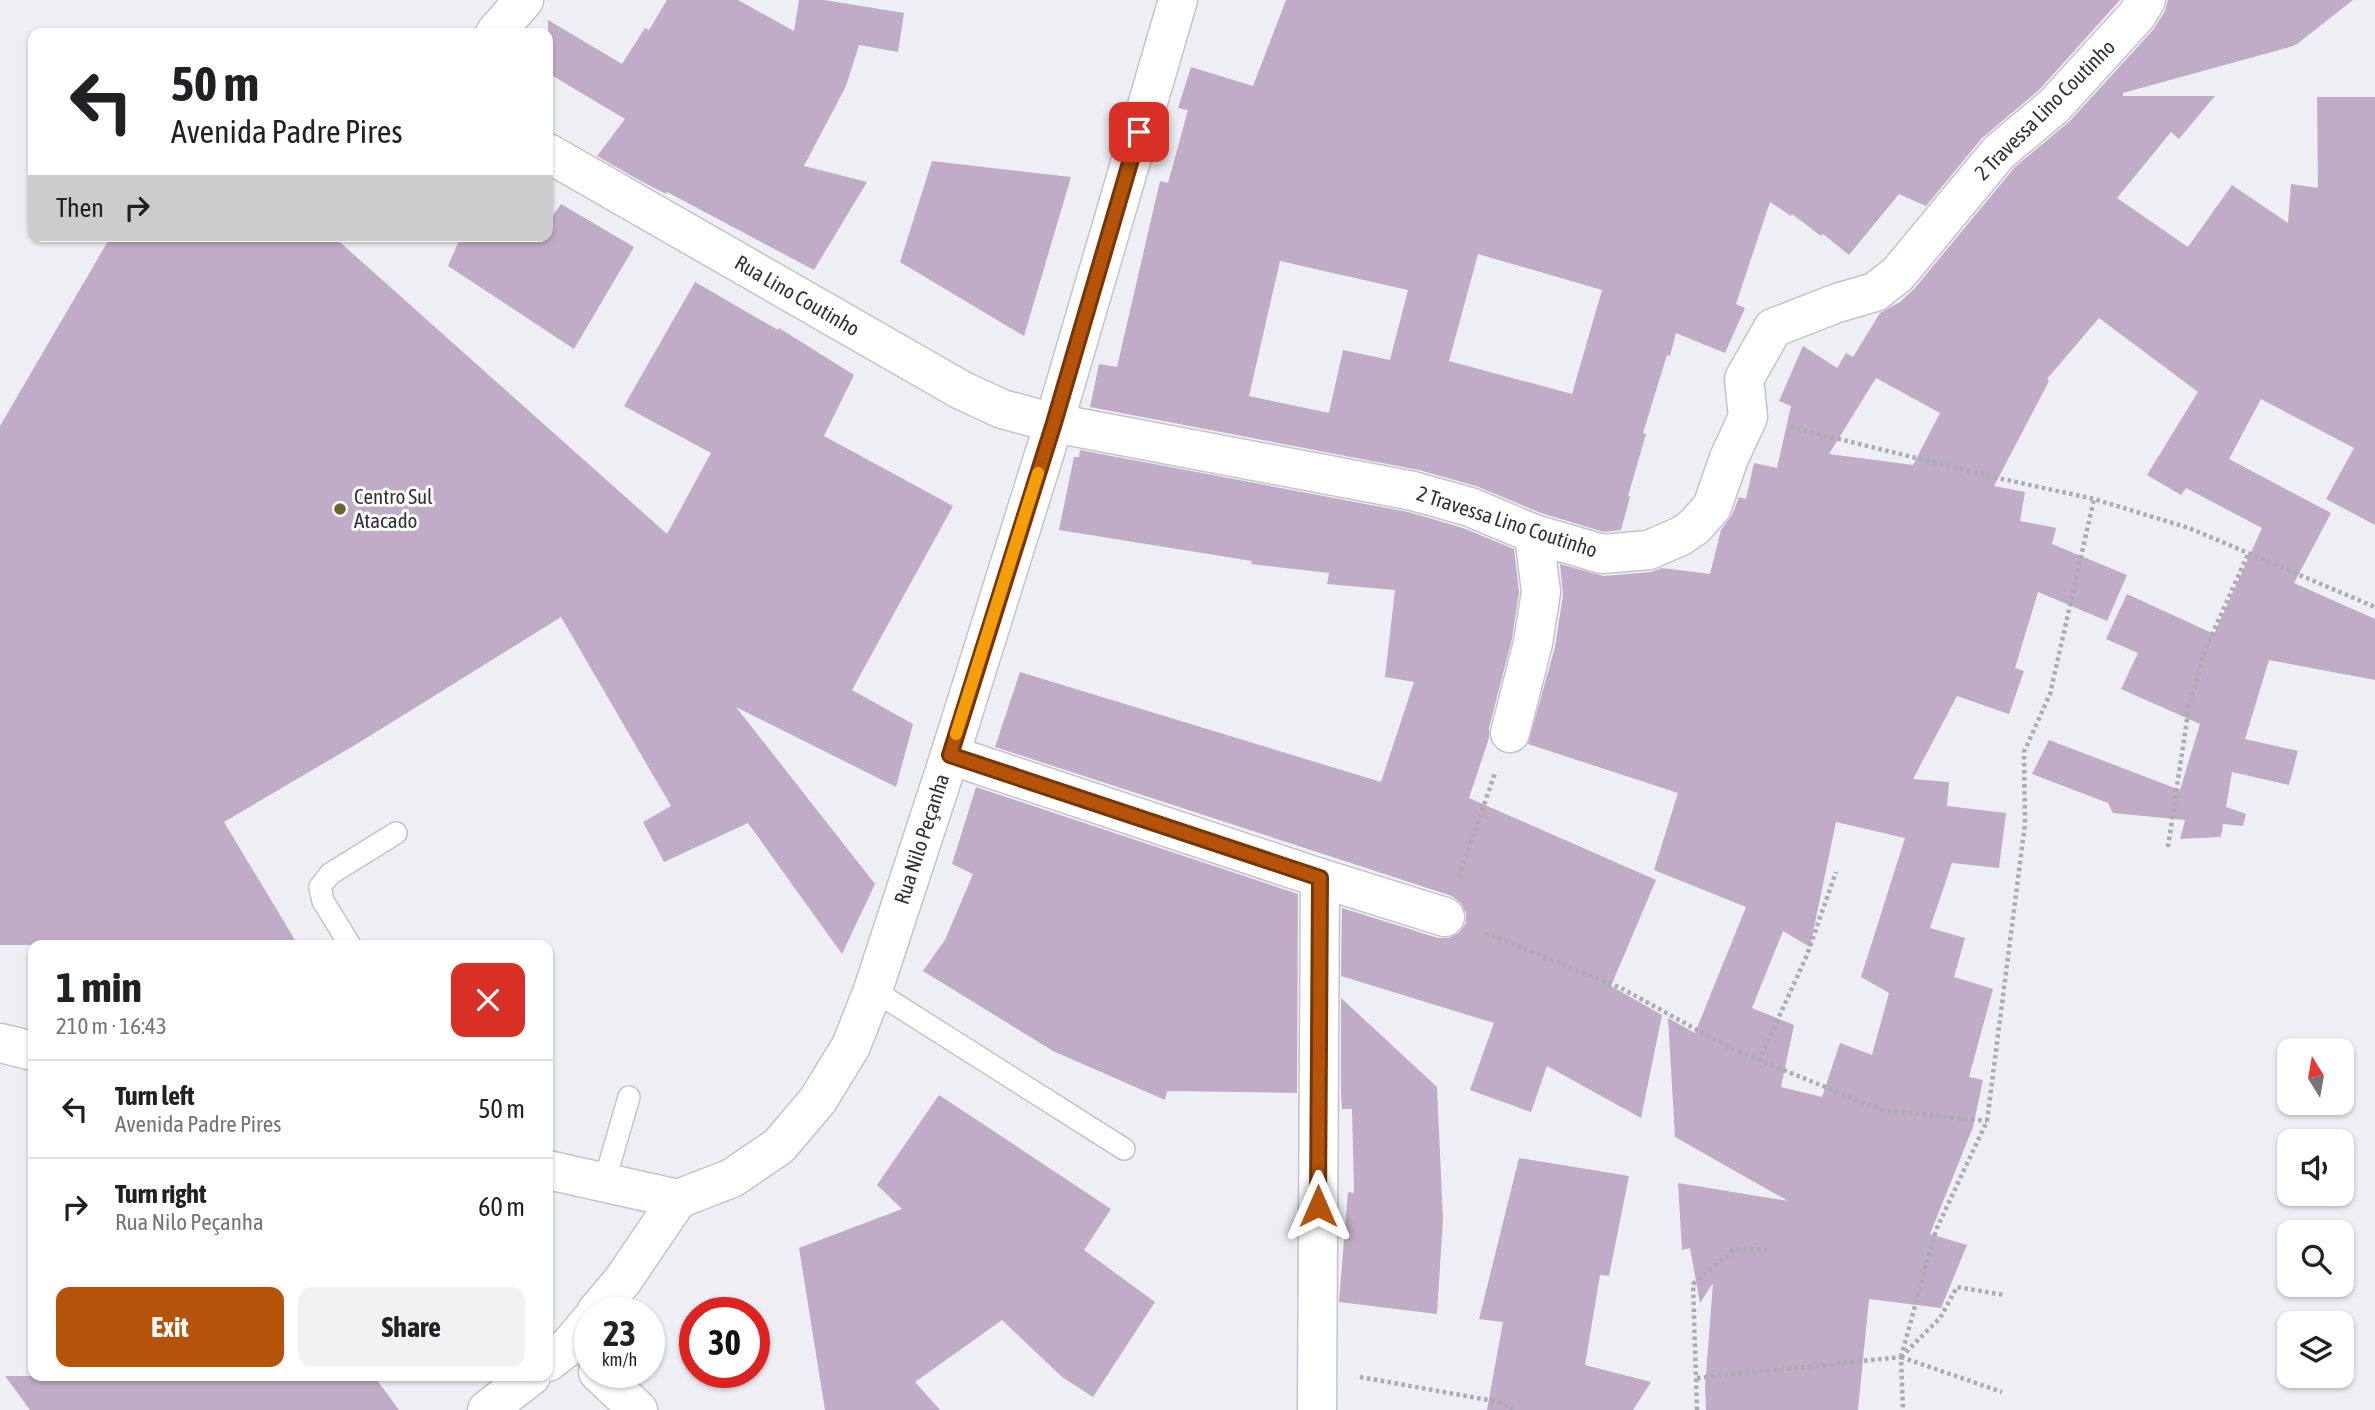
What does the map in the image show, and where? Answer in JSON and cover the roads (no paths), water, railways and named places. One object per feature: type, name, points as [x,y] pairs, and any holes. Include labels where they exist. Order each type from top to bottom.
[{"type":"street","points":[[499,28],[524,0]]},
{"type":"street","name":"Rua Nilo Peçanha","points":[[678,1199],[733,1178],[779,1146],[818,1100],[845,1056],[873,990],[1054,423],[1178,0]]},
{"type":"street","name":"2 Travessa Lino Coutinho","points":[[1054,423],[1413,491],[1469,507],[1534,534],[1602,554],[1649,550],[1681,536],[1694,527],[1712,507],[1729,458],[1748,417],[1744,379],[1773,328],[1837,303],[1875,292],[1898,274],[1999,152],[2054,106],[2137,15],[2146,0]]},
{"type":"street","name":"Rua Lino Coutinho","points":[[553,156],[961,390],[1002,409],[1054,423]]},
{"type":"street","points":[[1510,733],[1533,643],[1541,592],[1534,534]]},
{"type":"street","points":[[950,755],[1445,917]]},
{"type":"street","points":[[1317,1410],[1320,878]]},
{"type":"street","points":[[0,1043],[28,1050]]},
{"type":"street","points":[[553,1171],[678,1199],[609,1297]]},
{"type":"street","points":[[486,1410],[524,1381]]},
{"type":"street","points":[[615,1388],[638,1410]]},
{"type":"lane","points":[[347,940],[323,901],[320,887],[330,874],[396,832]]},
{"type":"lane","points":[[873,990],[1124,1149]]},
{"type":"lane","points":[[604,1183],[629,1097]]},
{"type":"place","name":"Centro Sul Atacado","points":[[340,509]]}]
